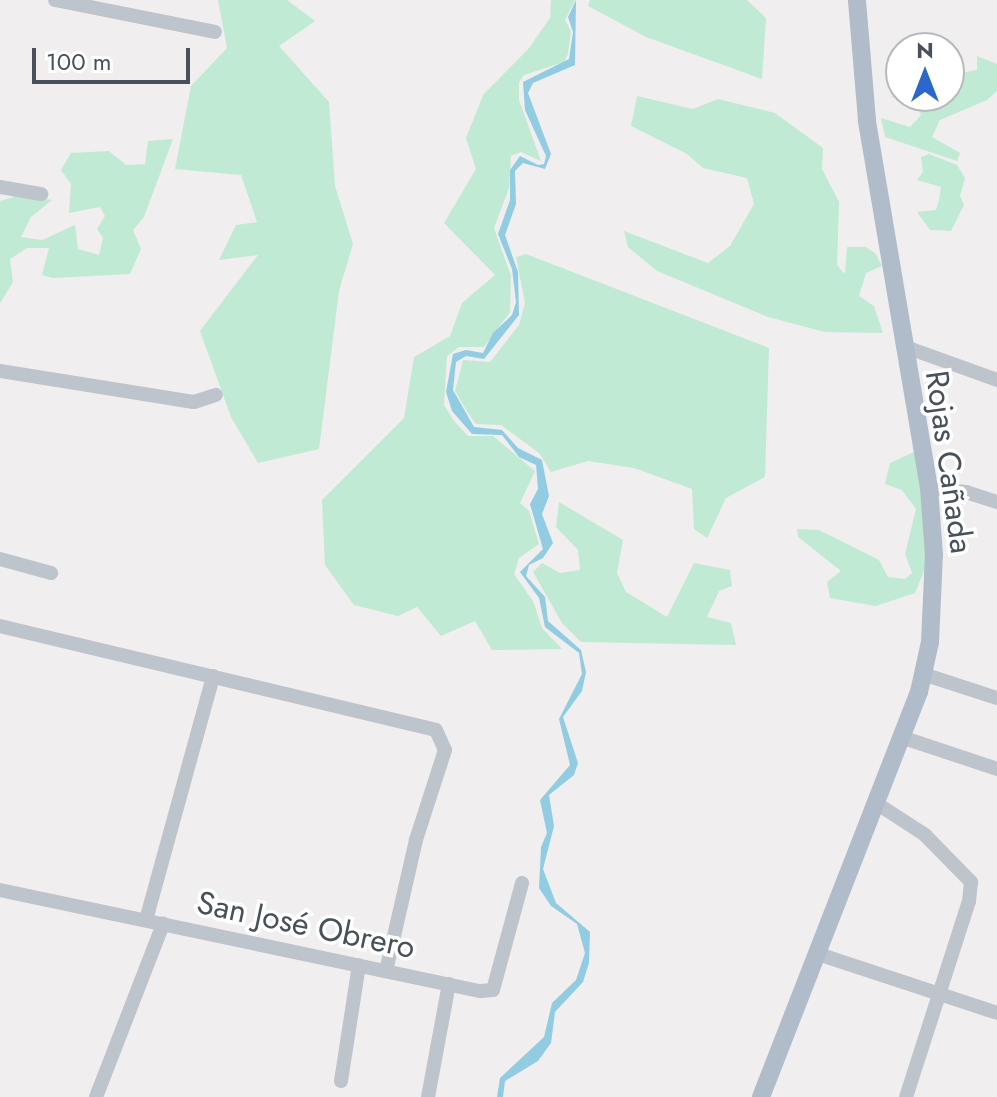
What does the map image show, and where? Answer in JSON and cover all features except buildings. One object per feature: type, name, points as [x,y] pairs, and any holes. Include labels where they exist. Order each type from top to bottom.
[{"type":"main road","name":"Rojas Cañada","points":[[761,1097],[923,674],[933,596],[929,488],[867,120],[857,0]]},
{"type":"street","points":[[55,0],[215,32]]},
{"type":"street","points":[[0,187],[41,194]]},
{"type":"street","points":[[903,346],[997,380]]},
{"type":"street","points":[[0,371],[194,402],[216,395]]},
{"type":"street","points":[[929,488],[997,502]]},
{"type":"street","points":[[0,559],[51,573]]},
{"type":"street","points":[[0,626],[436,730],[444,741],[386,971]]},
{"type":"street","points":[[923,674],[997,698]]},
{"type":"street","points":[[146,920],[213,676]]},
{"type":"street","points":[[901,737],[997,769]]},
{"type":"street","points":[[876,803],[925,835],[971,882],[906,1097]]},
{"type":"street","name":"San José Obrero","points":[[0,890],[449,984],[493,990],[522,883]]},
{"type":"street","points":[[96,1097],[163,924]]},
{"type":"street","points":[[818,954],[997,1013]]},
{"type":"street","points":[[341,1081],[359,965]]},
{"type":"street","points":[[428,1097],[449,984]]},
{"type":"green space","points":[[218,0],[287,0],[315,21],[279,46],[329,102],[335,186],[353,244],[339,291],[319,449],[258,463],[231,417],[200,331],[258,255],[219,260],[236,225],[257,222],[241,175],[175,169],[191,86],[227,48]]},
{"type":"green space","points":[[551,0],[575,0],[565,20],[571,31],[568,54],[564,62],[524,75],[519,82],[519,100],[541,161],[521,152],[511,156],[509,188],[494,228],[511,276],[510,312],[484,347],[459,347],[447,356],[444,405],[454,421],[468,436],[493,436],[535,471],[520,503],[529,511],[539,544],[519,558],[514,574],[533,601],[542,628],[562,649],[492,650],[475,621],[441,636],[417,607],[398,616],[354,605],[325,565],[322,500],[404,418],[414,357],[450,336],[462,303],[495,275],[444,223],[476,169],[466,138],[483,95],[529,48],[550,18]]},
{"type":"green space","points":[[590,0],[747,0],[766,18],[762,79],[646,37],[588,6]]},
{"type":"green space","points":[[977,56],[997,64],[997,91],[987,100],[965,109],[965,72],[977,70]]},
{"type":"green space","points":[[637,96],[693,109],[718,99],[775,113],[823,148],[822,169],[839,202],[837,265],[845,274],[847,247],[866,247],[876,254],[882,266],[866,273],[859,296],[874,306],[883,333],[825,332],[768,317],[657,271],[628,247],[624,231],[708,263],[730,246],[754,204],[747,178],[703,168],[687,154],[631,126]]},
{"type":"green space","points":[[920,112],[959,112],[940,120],[932,137],[960,153],[957,161],[885,137],[881,118],[910,127],[921,115]]},
{"type":"green space","points":[[173,139],[144,217],[133,230],[141,249],[130,274],[53,278],[42,275],[49,248],[27,248],[10,259],[13,282],[0,303],[0,201],[20,195],[52,200],[31,217],[21,237],[42,240],[75,225],[78,249],[99,255],[103,238],[97,229],[105,216],[100,207],[69,213],[71,184],[61,170],[71,153],[109,151],[126,165],[145,164],[148,141]]},
{"type":"green space","points":[[929,154],[957,165],[965,178],[960,196],[964,205],[951,231],[930,230],[917,212],[936,210],[939,200],[941,187],[917,180],[923,172],[921,157]]},
{"type":"green space","points":[[526,254],[769,348],[765,477],[726,498],[707,538],[694,529],[692,489],[634,468],[588,461],[551,472],[539,453],[501,425],[476,424],[468,413],[455,391],[463,360],[490,362],[519,325],[525,303],[516,257]]},
{"type":"green space","points":[[916,451],[930,557],[915,593],[876,606],[830,598],[827,582],[841,571],[798,537],[797,529],[819,530],[879,560],[888,577],[905,579],[912,573],[905,554],[916,509],[902,490],[885,484],[890,463]]},
{"type":"green space","points":[[559,502],[623,540],[617,573],[626,592],[667,617],[694,563],[730,570],[732,586],[719,591],[707,617],[731,623],[736,645],[581,642],[562,623],[533,572],[542,563],[560,573],[580,570],[578,550],[556,527]]},
{"type":"water","points":[[576,0],[575,65],[533,83],[528,93],[551,154],[545,169],[523,163],[515,171],[516,204],[505,235],[518,272],[519,315],[484,359],[466,356],[456,362],[453,390],[474,427],[502,430],[518,448],[542,460],[549,496],[542,514],[553,543],[543,558],[529,565],[526,576],[545,597],[548,621],[581,650],[586,672],[582,691],[563,717],[578,763],[574,775],[549,795],[554,826],[543,869],[556,903],[590,932],[589,963],[583,982],[555,1012],[551,1043],[538,1061],[505,1081],[503,1097],[497,1097],[500,1078],[544,1037],[552,1003],[576,980],[585,953],[577,924],[551,906],[539,888],[541,847],[547,833],[540,800],[570,765],[559,719],[582,674],[579,653],[545,627],[539,598],[520,572],[543,549],[530,504],[538,489],[536,465],[519,457],[502,435],[472,434],[452,411],[446,392],[453,354],[466,350],[483,353],[493,333],[512,315],[516,302],[512,269],[498,234],[510,200],[510,170],[520,156],[538,165],[544,164],[546,156],[525,110],[523,82],[569,59],[573,32],[568,17]]}]
